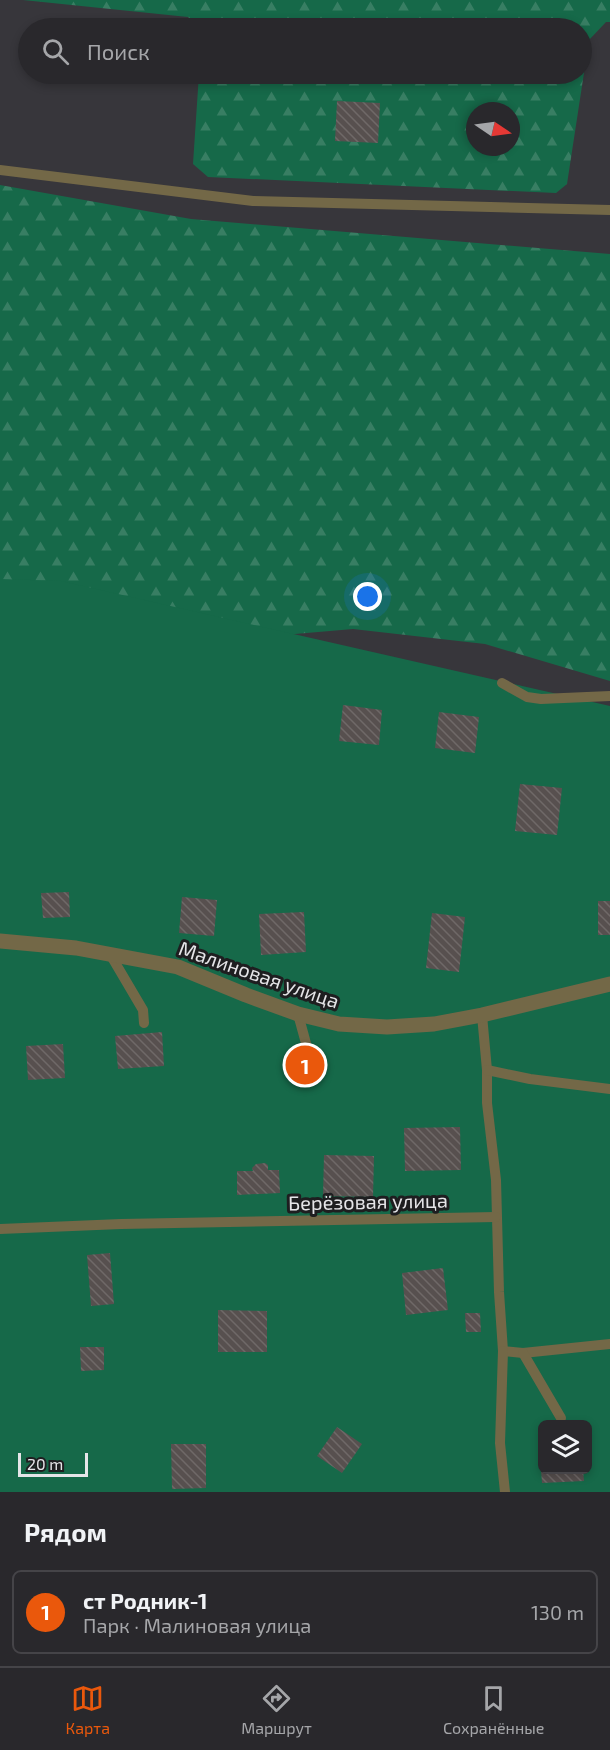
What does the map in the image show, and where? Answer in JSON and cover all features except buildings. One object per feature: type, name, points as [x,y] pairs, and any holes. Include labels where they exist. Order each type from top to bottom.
[{"type":"street","name":"Малиновая улица","points":[[0,941],[76,948],[178,967],[246,996],[298,1014],[339,1024],[387,1027],[434,1024],[482,1015],[610,984]]},
{"type":"lane","points":[[0,170],[253,201],[610,210]]},
{"type":"lane","points":[[502,683],[527,697],[541,699],[610,696]]},
{"type":"lane","points":[[110,954],[143,1010],[144,1023]]},
{"type":"lane","points":[[298,1014],[313,1069]]},
{"type":"lane","points":[[482,1015],[487,1070],[487,1103],[496,1180],[503,1351],[500,1443],[505,1492]]},
{"type":"lane","points":[[487,1070],[530,1079],[610,1089]]},
{"type":"lane","name":"Берёзовая улица","points":[[0,1229],[132,1224],[496,1217]]},
{"type":"lane","points":[[503,1351],[523,1353],[610,1344]]},
{"type":"lane","points":[[523,1353],[561,1418]]},
{"type":"green space","points":[[23,0],[610,0],[610,22],[606,22],[592,37],[592,18],[189,18]]},
{"type":"green space","points":[[198,84],[582,84],[567,184],[556,193],[208,177],[193,164]]},
{"type":"green space","points":[[0,185],[191,219],[610,254],[610,681],[485,644],[353,629],[201,642],[0,608]]},
{"type":"green space","points":[[0,579],[61,581],[610,706],[610,1492],[0,1492]]},
{"type":"place","name":"ст Родник-1","points":[[305,1065]]}]
